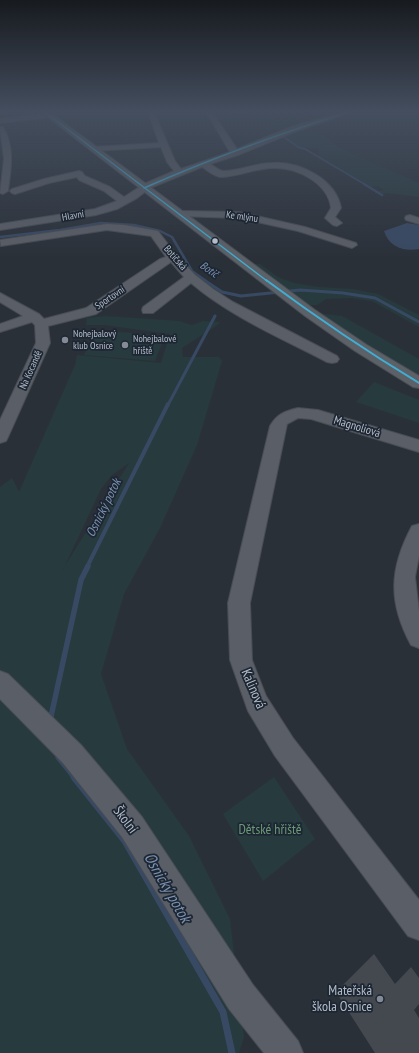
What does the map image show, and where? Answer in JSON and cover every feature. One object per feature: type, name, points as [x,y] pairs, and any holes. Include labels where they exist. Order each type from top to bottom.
[{"type":"main road","points":[[109,161],[182,214],[281,292],[361,348],[419,384]]},
{"type":"street","points":[[3,191],[7,161]]},
{"type":"street","points":[[171,161],[179,172]]},
{"type":"street","points":[[14,191],[47,181],[79,174],[82,178],[107,189],[123,201],[134,196],[144,188],[179,172],[211,161]]},
{"type":"street","name":"Ke mlýnu","points":[[203,164],[222,174],[273,165],[282,165],[323,183],[334,197],[336,208],[330,218],[337,223],[301,228]]},
{"type":"street","name":"Hlavní","points":[[4,235],[79,214],[86,217],[107,216],[102,210],[114,207],[123,201]]},
{"type":"street","name":"Ke mlýnu","points":[[182,214],[239,215],[301,228],[352,245]]},
{"type":"street","name":"Botičská","points":[[4,235],[117,227],[154,233],[173,258],[191,277],[209,292],[230,305],[332,358]]},
{"type":"street","name":"Sportovní","points":[[0,328],[91,311],[164,261],[173,258]]},
{"type":"street","points":[[148,310],[191,277]]},
{"type":"street","points":[[0,297],[37,321]]},
{"type":"street","name":"Na Kocandě","points":[[0,437],[43,343],[37,321]]},
{"type":"street","name":"Magnoliová","points":[[294,414],[312,414],[419,446]]},
{"type":"street","name":"Kalinová","points":[[294,414],[285,418],[278,426],[239,603],[241,660],[257,703],[284,747],[419,925]]},
{"type":"street","points":[[417,542],[405,569],[406,599],[413,628],[419,638]]},
{"type":"street","name":"Školní","points":[[0,682],[72,754],[132,827],[241,997],[286,1053]]},
{"type":"green space","points":[[328,161],[370,161],[419,183],[419,197],[388,193],[383,194],[378,191],[384,190],[378,186],[371,187]]},
{"type":"green space","points":[[253,264],[260,264],[278,277],[294,283],[319,287],[352,289],[378,294],[419,315],[419,327],[372,301],[351,298],[326,299],[317,305],[305,305]]},
{"type":"green space","points":[[317,313],[342,316],[419,359],[419,379]]},
{"type":"green space","points":[[105,316],[179,321],[192,325],[203,321],[220,322],[214,328],[182,348],[183,357],[219,357],[222,361],[197,445],[160,528],[124,594],[101,674],[127,749],[189,836],[230,919],[244,1037],[239,1053],[0,1053],[0,487],[12,478],[19,492],[75,365],[77,355],[161,363],[170,334],[104,325],[86,325],[87,318]],"holes":[[[129,463],[65,566],[101,489],[112,475]]]},
{"type":"green space","name":"Nohejbalové hřiště","points":[[97,330],[165,336],[155,361],[84,355]]},
{"type":"green space","points":[[374,382],[419,400],[419,423],[356,402]]},
{"type":"green space","name":"Dětské hřiště","points":[[274,777],[315,839],[263,881],[223,814]]},
{"type":"water","points":[[407,223],[419,225],[419,249],[403,249],[393,245],[386,236],[384,231]]},
{"type":"building","name":"Mateřská škola Osnice","points":[[374,954],[395,984],[411,967],[419,978],[419,1004],[414,1010],[419,1018],[419,1053],[375,1053],[336,992]]},
{"type":"waterway","points":[[326,161],[366,185]]},
{"type":"waterway","points":[[364,184],[382,195]]},
{"type":"waterway","name":"Botič","points":[[0,237],[60,230],[101,223],[134,225],[160,231],[172,237],[192,271],[206,281]]},
{"type":"waterway","name":"Botič","points":[[204,280],[222,292],[241,296],[300,290],[343,293],[375,298],[419,322]]},
{"type":"waterway","name":"Osnický potok","points":[[168,405],[215,316]]},
{"type":"waterway","name":"Osnický potok","points":[[87,567],[168,404]]},
{"type":"waterway","name":"Osnický potok","points":[[50,721],[81,580],[88,566]]},
{"type":"waterway","name":"Osnický potok","points":[[58,757],[75,778]]},
{"type":"waterway","name":"Osnický potok","points":[[74,777],[125,841],[223,1012],[232,1053]]},
{"type":"transit line","points":[[110,161],[310,313],[361,348],[419,383]]},
{"type":"transit line","points":[[144,188],[210,161]]},
{"type":"place","name":"Nohejbalový klub Osnice","points":[[65,340]]},
{"type":"place","name":"Nohejbalové hřiště","points":[[125,345]]},
{"type":"place","name":"Mateřská škola Osnice","points":[[380,999]]}]
